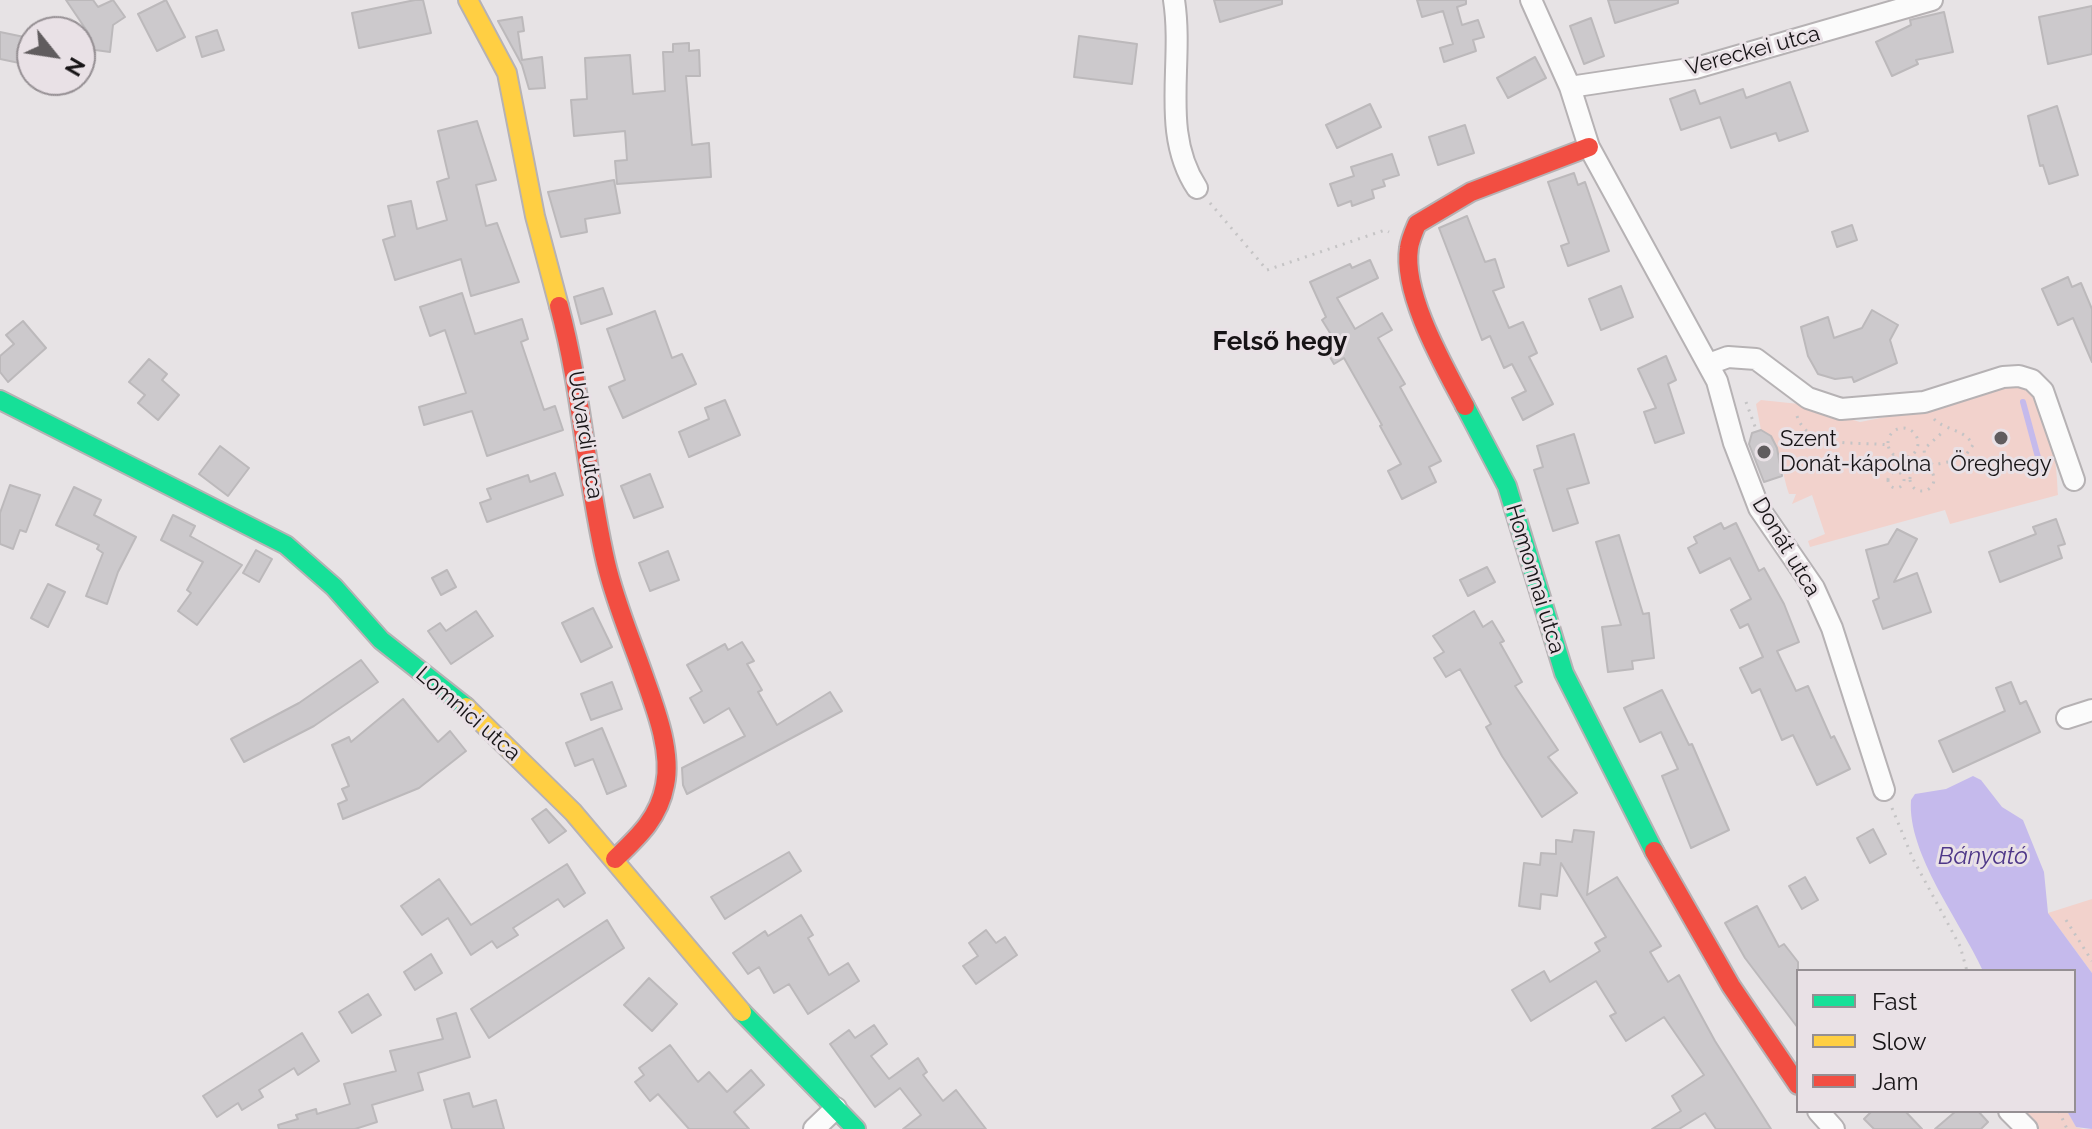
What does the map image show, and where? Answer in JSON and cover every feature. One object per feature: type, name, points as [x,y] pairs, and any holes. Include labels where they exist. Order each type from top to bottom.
[{"type":"street","name":"Udvardi utca","points":[[468,0],[507,73],[516,105],[535,216],[582,406],[606,565],[654,704],[664,747],[666,783],[656,813],[644,831],[615,859]]},
{"type":"street","points":[[1174,0],[1180,35],[1176,136],[1183,167],[1197,188]]},
{"type":"street","name":"Donát utca","points":[[1531,0],[1570,87],[1589,147],[1656,274],[1709,364],[1759,508],[1814,588],[1832,628],[1884,790]]},
{"type":"street","name":"Vereckei utca","points":[[1570,87],[1696,68],[1932,0]]},
{"type":"street","points":[[1408,241],[1430,211],[1589,147]]},
{"type":"street","name":"Homonnai utca","points":[[1408,241],[1406,257],[1427,325],[1453,387],[1507,486],[1549,638],[1564,673],[1671,888],[1725,979],[1796,1082]]},
{"type":"street","points":[[1709,364],[1728,357],[1756,359],[1770,366],[1808,398],[1841,409],[1916,403],[2003,377],[2019,376],[2032,380],[2043,391],[2074,480]]},
{"type":"street","name":"Lomnici utca","points":[[0,400],[286,545],[306,559],[381,640],[493,731],[615,859],[676,937],[751,1023],[856,1129]]},
{"type":"street","points":[[2067,718],[2092,710]]},
{"type":"street","points":[[814,1129],[836,1108]]},
{"type":"street","points":[[1820,1113],[1834,1129]]},
{"type":"street","points":[[2011,1113],[2027,1129]]},
{"type":"path","points":[[1197,188],[1267,270],[1385,230],[1408,241]]},
{"type":"path","points":[[1794,388],[1797,417],[1806,433],[1837,441],[1888,445]]},
{"type":"path","points":[[1746,402],[1757,432]]},
{"type":"path","points":[[1916,403],[1945,430],[1967,436],[1973,451],[1963,459],[1933,465],[1930,470]]},
{"type":"path","points":[[1904,428],[1916,435],[1918,447],[1907,458],[1895,456],[1888,445],[1891,435],[1904,428]]},
{"type":"path","points":[[1924,449],[1945,430]]},
{"type":"path","points":[[1918,447],[1924,449]]},
{"type":"path","points":[[1924,449],[1925,459],[1933,465]]},
{"type":"path","points":[[1894,472],[1891,463],[1895,456]]},
{"type":"path","points":[[1894,472],[1910,480],[1916,490],[1928,490],[1935,479],[1930,470],[1918,467],[1910,480]]},
{"type":"path","points":[[1894,472],[1888,480],[1892,486],[1899,487],[1904,479]]},
{"type":"path","points":[[1884,790],[1913,859],[1960,946],[1966,969]]},
{"type":"path","points":[[2066,920],[2092,961]]},
{"type":"shaded area","points":[[2014,384],[2026,391],[2044,416],[2056,465],[2058,495],[1950,524],[1945,510],[1810,547],[1808,541],[1825,534],[1812,495],[1792,504],[1796,494],[1789,494],[1777,449],[1761,430],[1756,404],[1761,400],[1799,404],[1860,422],[1936,407]]},
{"type":"shaded area","points":[[2092,899],[2092,973],[2048,913]]},
{"type":"shaded area","points":[[2022,1113],[2068,1113],[2076,1127],[2083,1129],[2039,1129]]},
{"type":"water","name":"Bányató","points":[[1973,776],[1981,780],[2002,807],[2023,820],[2044,872],[2048,913],[2092,973],[2092,1129],[2076,1127],[2068,1113],[2076,1113],[2076,969],[1982,969],[1926,865],[1912,821],[1911,800],[1915,794],[1946,789]]},
{"type":"building","points":[[66,0],[93,0],[98,7],[113,0],[125,17],[113,25],[110,52],[96,50],[96,16],[77,16]]},
{"type":"building","points":[[166,0],[185,37],[157,51],[138,14]]},
{"type":"building","points":[[423,0],[431,33],[359,48],[352,13]]},
{"type":"building","points":[[1214,0],[1282,0],[1282,4],[1220,22]]},
{"type":"building","points":[[1417,0],[1466,0],[1466,4],[1457,7],[1462,25],[1478,20],[1484,37],[1473,40],[1476,51],[1444,62],[1440,48],[1453,44],[1443,11],[1422,17]]},
{"type":"building","points":[[1608,0],[1678,0],[1678,3],[1615,23]]},
{"type":"building","points":[[2092,6],[2092,54],[2048,64],[2039,17]]},
{"type":"building","points":[[1944,12],[1953,52],[1916,60],[1918,64],[1892,76],[1876,42],[1911,25],[1910,20]]},
{"type":"building","points":[[522,17],[524,31],[518,32],[522,60],[542,57],[545,88],[529,89],[522,65],[498,21]]},
{"type":"building","points":[[1591,18],[1604,56],[1584,64],[1570,26]]},
{"type":"building","points":[[217,30],[224,50],[202,57],[196,37]]},
{"type":"building","points":[[0,32],[16,35],[16,62],[0,59]]},
{"type":"building","points":[[1079,36],[1137,44],[1132,84],[1074,77]]},
{"type":"building","points":[[689,43],[689,51],[699,50],[700,76],[686,76],[692,145],[709,143],[711,177],[617,184],[615,161],[627,160],[625,131],[574,136],[571,100],[587,99],[585,58],[630,55],[633,94],[665,91],[663,52],[673,52],[673,44]]},
{"type":"building","points":[[1535,57],[1546,78],[1508,98],[1497,78]]},
{"type":"building","points":[[1790,82],[1808,131],[1779,141],[1776,133],[1731,148],[1720,117],[1681,130],[1670,99],[1695,90],[1700,104],[1743,89],[1746,98]]},
{"type":"building","points":[[1370,104],[1381,127],[1337,148],[1326,125]]},
{"type":"building","points":[[2057,106],[2078,175],[2049,184],[2043,165],[2040,166],[2028,116]]},
{"type":"building","points":[[477,121],[496,180],[476,185],[486,226],[497,223],[519,282],[471,296],[461,259],[395,280],[383,240],[395,236],[388,206],[411,201],[417,229],[447,220],[437,182],[449,178],[438,131]]},
{"type":"building","points":[[1465,125],[1474,153],[1438,165],[1429,137]]},
{"type":"building","points":[[1392,154],[1399,175],[1383,180],[1385,186],[1372,190],[1374,198],[1352,206],[1351,201],[1338,206],[1330,184],[1354,176],[1351,167]]},
{"type":"building","points":[[1574,173],[1578,185],[1585,182],[1609,251],[1568,266],[1561,246],[1569,243],[1548,182]]},
{"type":"building","points":[[614,180],[620,213],[585,219],[587,232],[561,237],[548,192]]},
{"type":"building","points":[[1467,216],[1485,262],[1495,259],[1504,287],[1493,291],[1509,328],[1523,322],[1537,353],[1529,357],[1553,404],[1523,420],[1512,398],[1526,391],[1512,364],[1504,368],[1490,336],[1482,340],[1439,228]]},
{"type":"building","points":[[1852,225],[1857,240],[1837,247],[1832,232]]},
{"type":"building","points":[[1370,260],[1378,278],[1337,298],[1355,329],[1382,313],[1392,330],[1378,338],[1405,384],[1400,387],[1441,461],[1429,467],[1436,482],[1402,499],[1388,471],[1401,464],[1344,358],[1334,364],[1324,347],[1335,341],[1322,320],[1326,317],[1310,282],[1350,264],[1352,268]]},
{"type":"building","points":[[2068,277],[2072,287],[2081,283],[2092,309],[2092,362],[2073,318],[2058,325],[2042,289]]},
{"type":"building","points":[[1621,286],[1633,317],[1601,330],[1589,299]]},
{"type":"building","points":[[603,288],[612,314],[581,324],[574,297]]},
{"type":"building","points":[[462,293],[475,334],[522,319],[528,339],[521,342],[544,410],[555,406],[563,430],[487,456],[472,411],[424,425],[419,407],[466,393],[445,330],[430,336],[420,307]]},
{"type":"building","points":[[1872,310],[1898,325],[1890,340],[1897,363],[1854,382],[1852,377],[1835,379],[1818,374],[1808,356],[1801,327],[1828,317],[1834,338],[1862,328]]},
{"type":"building","points":[[655,311],[672,358],[682,354],[696,384],[623,418],[609,387],[625,380],[607,329]]},
{"type":"building","points":[[23,321],[46,348],[8,382],[0,372],[0,356],[14,344],[6,335]]},
{"type":"building","points":[[1666,356],[1676,380],[1668,384],[1684,433],[1655,443],[1644,412],[1656,408],[1638,369]]},
{"type":"building","points":[[149,359],[167,374],[162,380],[179,395],[158,420],[138,403],[145,395],[129,382]]},
{"type":"building","points":[[725,400],[740,435],[689,457],[679,432],[709,419],[705,408]]},
{"type":"building","name":"Szent Donát-kápolna","points":[[1761,430],[1771,436],[1777,448],[1782,476],[1764,482],[1749,444],[1752,433]]},
{"type":"building","points":[[1574,434],[1589,483],[1567,489],[1578,523],[1553,531],[1534,470],[1543,467],[1537,446]]},
{"type":"building","points":[[220,446],[249,468],[228,496],[199,474]]},
{"type":"building","points":[[555,473],[563,495],[487,522],[480,503],[491,499],[487,489],[528,475],[530,482]]},
{"type":"building","points":[[650,474],[663,507],[634,518],[621,486]]},
{"type":"building","points":[[10,485],[40,495],[26,532],[20,530],[13,549],[0,544],[0,513]]},
{"type":"building","points":[[74,487],[101,500],[94,515],[136,537],[118,572],[107,604],[86,596],[103,553],[97,549],[99,545],[56,525]]},
{"type":"building","points":[[173,515],[195,526],[190,536],[242,565],[197,625],[178,611],[191,593],[187,590],[203,562],[161,540]]},
{"type":"building","points":[[2056,519],[2065,544],[2058,546],[2062,558],[2000,582],[1989,552],[2036,534],[2033,527]]},
{"type":"building","points":[[1721,523],[1724,529],[1736,523],[1759,571],[1764,568],[1784,604],[1799,642],[1777,651],[1796,691],[1808,686],[1831,738],[1834,736],[1850,769],[1817,785],[1793,735],[1782,740],[1760,689],[1752,693],[1740,668],[1763,657],[1748,624],[1740,628],[1731,610],[1751,599],[1730,558],[1700,573],[1688,548],[1697,543],[1694,537]]},
{"type":"building","points":[[1897,529],[1917,539],[1894,582],[1917,573],[1931,612],[1883,629],[1873,601],[1879,598],[1866,550],[1888,544]]},
{"type":"building","points":[[1619,535],[1643,614],[1649,613],[1654,658],[1632,661],[1633,669],[1608,672],[1602,627],[1621,625],[1596,542]]},
{"type":"building","points":[[256,550],[272,559],[259,582],[243,573]]},
{"type":"building","points":[[668,551],[679,580],[650,591],[639,563]]},
{"type":"building","points":[[1487,567],[1495,582],[1468,596],[1460,580]]},
{"type":"building","points":[[447,570],[456,587],[441,595],[432,578]]},
{"type":"building","points":[[48,584],[65,592],[48,627],[31,618]]},
{"type":"building","points":[[593,608],[612,647],[581,662],[562,623]]},
{"type":"building","points":[[476,611],[493,636],[451,664],[428,631],[440,623],[446,631]]},
{"type":"building","points":[[1474,611],[1483,627],[1492,621],[1504,641],[1500,643],[1522,682],[1515,686],[1558,750],[1548,757],[1577,793],[1542,817],[1502,756],[1486,727],[1491,724],[1460,669],[1446,677],[1434,658],[1444,652],[1433,636]]},
{"type":"building","points":[[742,642],[754,661],[747,664],[762,690],[758,692],[777,725],[830,692],[842,711],[687,794],[682,768],[745,736],[729,708],[704,723],[690,698],[702,691],[687,665],[725,644],[728,650]]},
{"type":"building","points":[[361,660],[378,682],[314,726],[244,762],[231,739],[299,703]]},
{"type":"building","points":[[612,682],[622,709],[591,720],[581,694]]},
{"type":"building","points":[[2011,682],[2020,704],[2026,701],[2040,732],[1953,772],[1939,741],[2005,711],[1996,688]]},
{"type":"building","points":[[1662,690],[1689,745],[1692,744],[1729,830],[1691,848],[1662,776],[1678,769],[1661,732],[1640,742],[1624,708]]},
{"type":"building","points":[[403,699],[438,742],[450,731],[466,751],[419,788],[343,819],[338,804],[347,800],[342,789],[349,786],[332,745],[349,737],[351,742]]},
{"type":"building","points":[[602,728],[626,786],[607,794],[593,759],[575,766],[566,743]]},
{"type":"building","points":[[546,809],[566,831],[549,843],[532,819]]},
{"type":"building","points":[[1873,829],[1886,854],[1870,863],[1857,838]]},
{"type":"building","points":[[1574,830],[1594,832],[1587,895],[1617,877],[1661,946],[1650,952],[1668,982],[1679,975],[1715,1041],[1771,1129],[1716,1129],[1705,1113],[1679,1129],[1652,1129],[1681,1111],[1672,1096],[1704,1075],[1664,1017],[1626,1041],[1610,1016],[1616,1013],[1596,981],[1531,1021],[1512,990],[1544,971],[1550,982],[1600,951],[1595,943],[1606,937],[1561,863],[1557,896],[1541,894],[1540,909],[1519,906],[1524,863],[1540,865],[1541,853],[1556,854],[1556,840],[1572,842]]},
{"type":"building","points":[[789,852],[801,871],[725,919],[711,897]]},
{"type":"building","points":[[567,864],[585,893],[564,907],[558,899],[513,928],[518,935],[497,948],[492,941],[471,955],[448,918],[422,935],[401,906],[439,879],[471,925]]},
{"type":"building","points":[[1805,877],[1818,900],[1802,909],[1789,886]]},
{"type":"building","points":[[1757,906],[1779,947],[1784,944],[1798,962],[1796,1025],[1745,958],[1725,923]]},
{"type":"building","points":[[801,915],[813,935],[808,938],[829,975],[848,963],[859,981],[808,1014],[789,984],[774,993],[759,967],[748,974],[733,953],[765,931],[768,936]]},
{"type":"building","points":[[607,920],[624,948],[489,1038],[471,1009]]},
{"type":"building","points":[[986,930],[996,943],[1005,937],[1017,955],[976,984],[963,966],[978,956],[969,943]]},
{"type":"building","points":[[431,954],[442,973],[415,990],[404,972]]},
{"type":"building","points":[[649,978],[677,1004],[652,1031],[624,1005]]},
{"type":"building","points":[[368,994],[381,1015],[352,1033],[339,1012]]},
{"type":"building","points":[[456,1013],[470,1057],[418,1073],[423,1090],[372,1105],[377,1122],[355,1129],[279,1129],[278,1125],[298,1119],[296,1115],[316,1109],[317,1114],[350,1104],[344,1084],[396,1071],[390,1051],[443,1039],[437,1019]]},
{"type":"building","points":[[874,1025],[887,1044],[871,1056],[889,1079],[918,1058],[927,1072],[923,1075],[943,1101],[956,1090],[986,1129],[903,1129],[921,1115],[900,1088],[875,1107],[830,1044],[849,1030],[855,1038]]},
{"type":"building","points":[[302,1033],[319,1061],[298,1075],[294,1068],[259,1090],[263,1097],[242,1110],[238,1103],[217,1117],[203,1096]]},
{"type":"building","points":[[670,1045],[698,1082],[709,1072],[727,1092],[751,1070],[764,1085],[734,1112],[749,1129],[689,1129],[658,1094],[650,1101],[635,1082],[644,1075],[639,1068]]},
{"type":"building","points":[[469,1093],[473,1107],[496,1100],[504,1129],[452,1129],[444,1100]]},
{"type":"building","points":[[1870,1113],[1907,1113],[1922,1129],[1874,1129],[1864,1119]]},
{"type":"building","points":[[1954,1113],[1980,1113],[1988,1122],[1981,1129],[1935,1129]]},
{"type":"waterway","points":[[2023,402],[2042,472]]},
{"type":"traffic: fast","points":[[0,400],[286,545],[334,587],[381,640],[466,707]]},
{"type":"traffic: fast","points":[[1465,406],[1507,486],[1564,673],[1654,851]]},
{"type":"traffic: fast","points":[[742,1012],[856,1129]]},
{"type":"traffic: slow","points":[[468,0],[507,73],[535,216],[559,306]]},
{"type":"traffic: slow","points":[[466,707],[573,812],[742,1012]]},
{"type":"traffic: jam","points":[[1465,406],[1426,329],[1412,286],[1409,248],[1417,224],[1471,192],[1589,147]]},
{"type":"traffic: jam","points":[[559,306],[606,563],[665,745],[667,772],[658,807],[639,835],[615,859]]},
{"type":"traffic: jam","points":[[1654,851],[1731,986],[1796,1082]]},
{"type":"place","name":"Öreghegy","points":[[2001,438]]},
{"type":"place","name":"Szent Donát-kápolna","points":[[1764,452]]},
{"type":"district","name":"Felső hegy","points":[[1280,342]]}]
